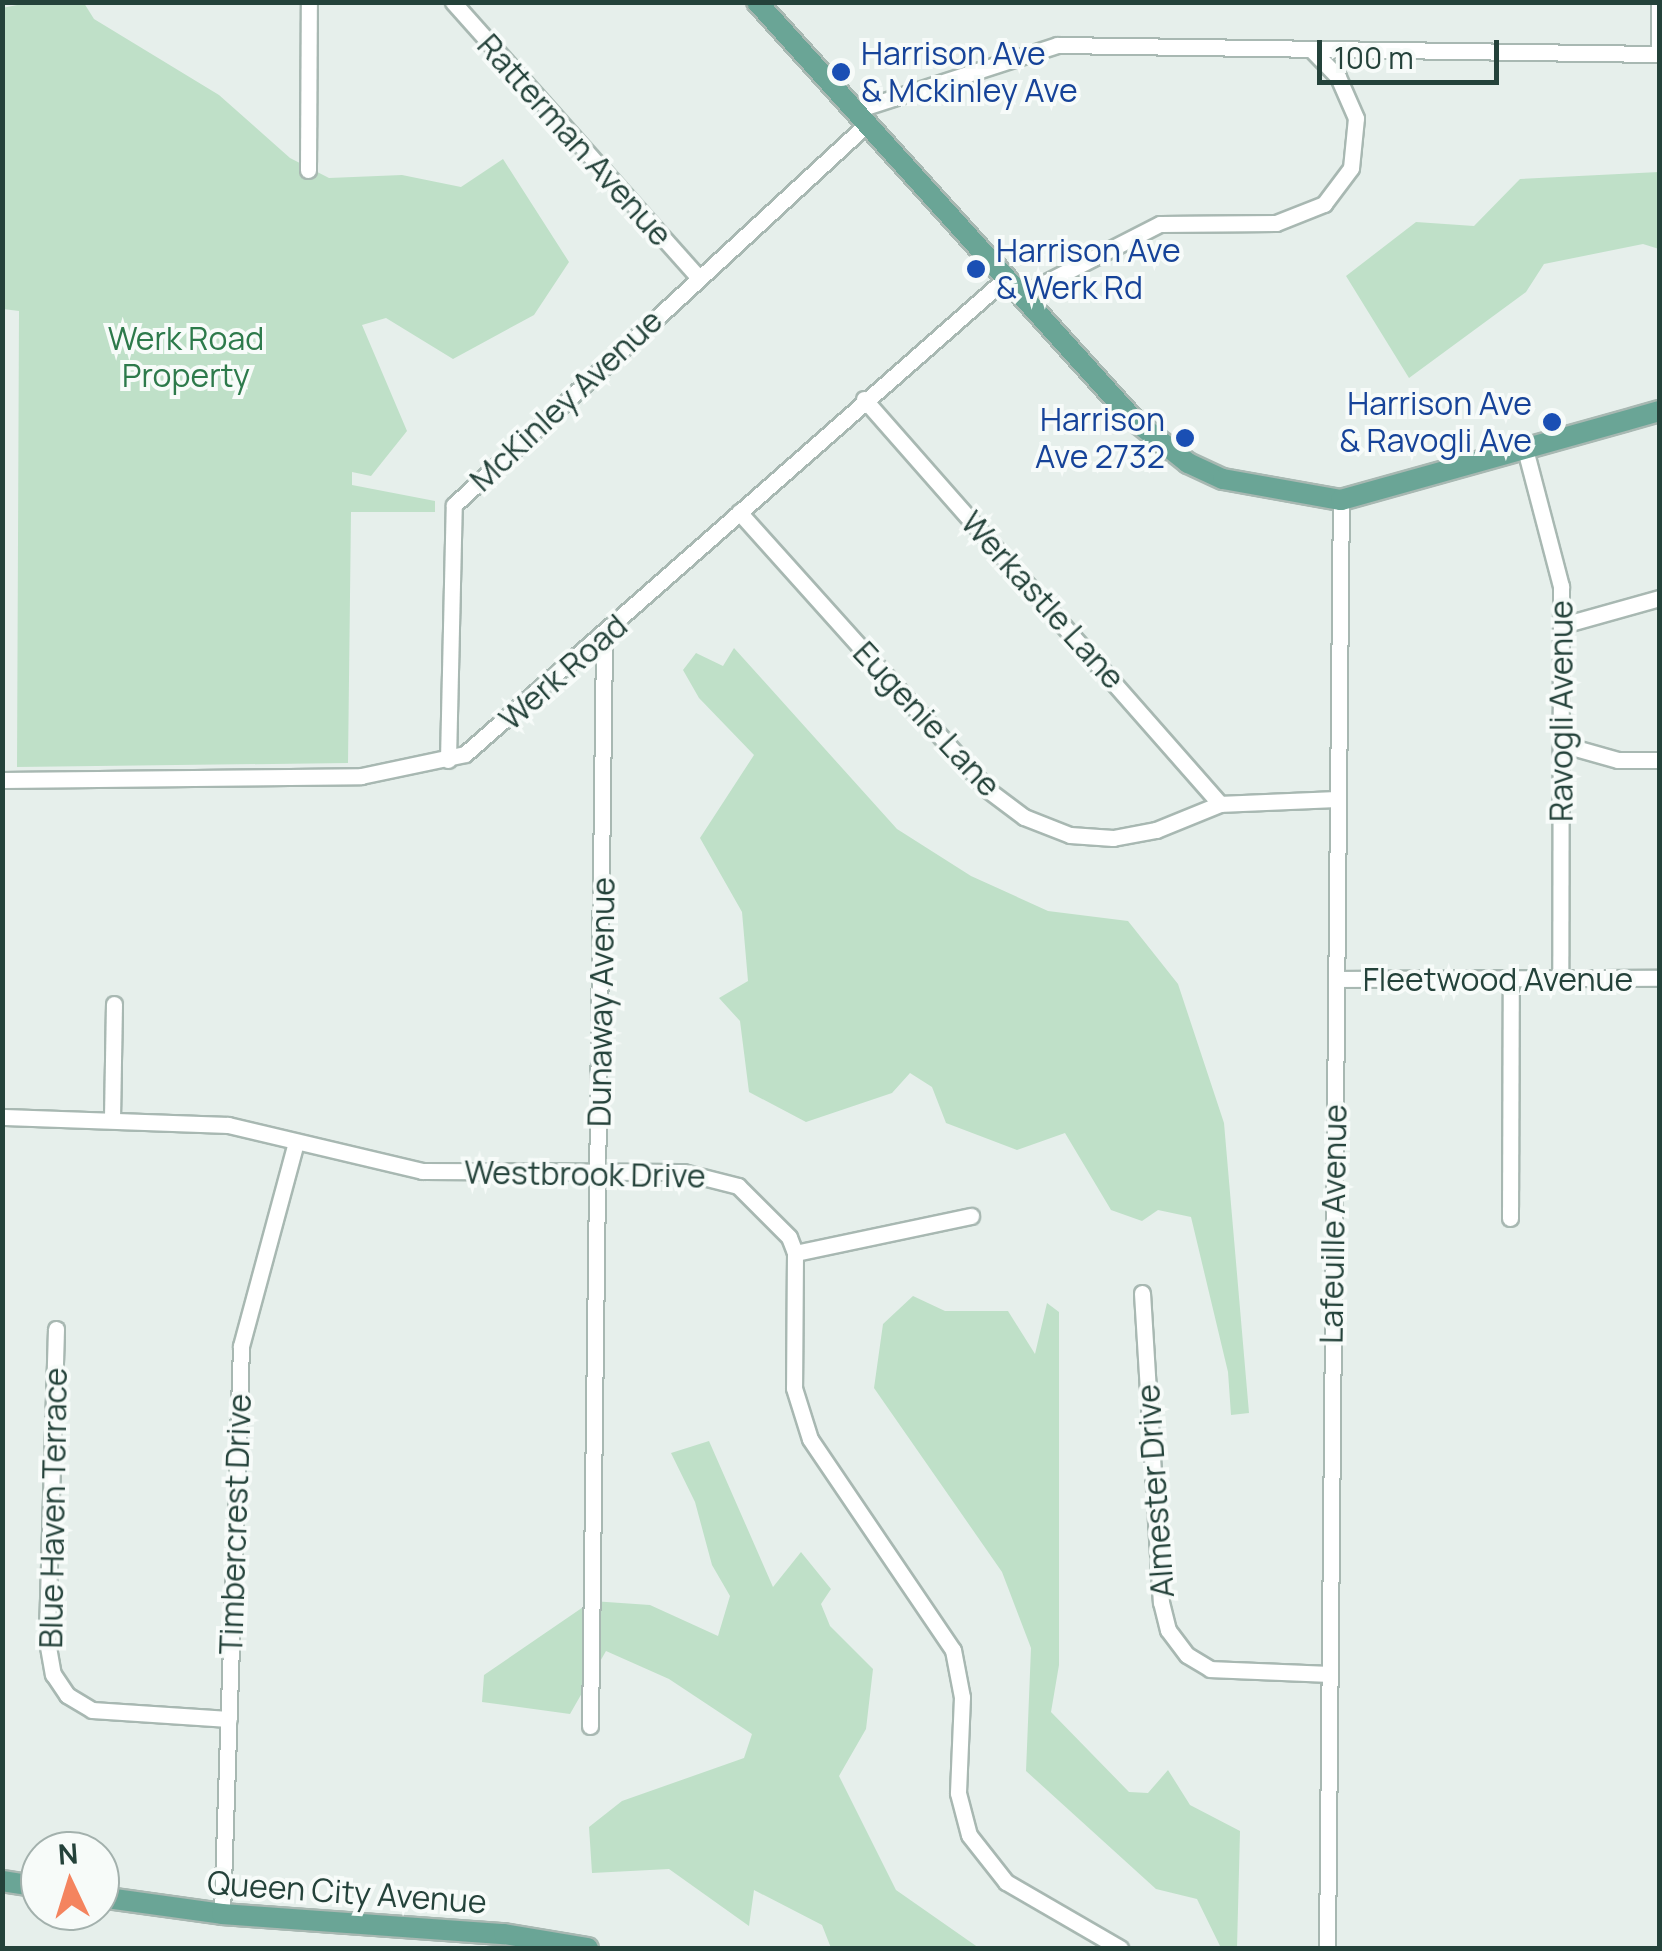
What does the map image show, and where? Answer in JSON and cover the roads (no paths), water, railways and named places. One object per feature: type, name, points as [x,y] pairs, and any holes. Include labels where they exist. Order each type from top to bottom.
[{"type":"main road","points":[[757,2],[1134,420],[1188,462],[1266,492],[1341,500],[1660,411]]},
{"type":"main road","name":"Queen City Avenue","points":[[120,1900],[222,1914],[490,1933],[588,1948]]},
{"type":"street","points":[[308,170],[309,2]]},
{"type":"street","name":"Ratterman Avenue","points":[[452,2],[698,277]]},
{"type":"street","points":[[1659,2],[1659,54]]},
{"type":"street","name":"McKinley Avenue","points":[[448,760],[454,504],[698,277],[862,117],[1057,45],[1659,54]]},
{"type":"street","points":[[1021,295],[1160,224],[1276,223],[1324,204],[1351,168],[1356,118],[1338,77],[1311,49]]},
{"type":"street","name":"Werk Road","points":[[2,780],[362,776],[448,760],[506,724],[864,398],[1006,278]]},
{"type":"street","name":"Werkastle Lane","points":[[864,398],[1220,804]]},
{"type":"street","name":"Ravogli Avenue","points":[[1525,450],[1557,562],[1564,625],[1560,977]]},
{"type":"street","name":"Lafeuille Avenue","points":[[1327,1948],[1336,979],[1334,798],[1341,500]]},
{"type":"street","name":"Eugenie Lane","points":[[740,512],[988,790],[1024,817],[1070,834],[1113,838],[1156,830],[1220,804],[1334,798]]},
{"type":"street","points":[[1564,625],[1660,598]]},
{"type":"street","name":"Dunaway Avenue","points":[[590,1726],[604,637]]},
{"type":"street","points":[[1561,744],[1618,760],[1660,760]]},
{"type":"street","name":"Fleetwood Avenue","points":[[1336,979],[1660,978]]},
{"type":"street","points":[[1510,1218],[1511,980]]},
{"type":"street","points":[[112,1118],[114,1004]]},
{"type":"street","name":"Westbrook Drive","points":[[2,1116],[228,1125],[422,1171],[722,1177],[750,1195],[795,1253]]},
{"type":"street","name":"Timbercrest Drive","points":[[222,1914],[241,1346],[296,1142]]},
{"type":"street","points":[[971,1216],[795,1253],[792,1368],[802,1422],[954,1650],[962,1698],[958,1793],[969,1835],[1006,1882],[1120,1948]]},
{"type":"street","name":"Almester Drive","points":[[1142,1294],[1161,1602],[1168,1630],[1187,1655],[1210,1669],[1329,1674]]},
{"type":"street","name":"Blue Haven Terrace","points":[[56,1329],[47,1641],[53,1674],[92,1710],[229,1719]]},
{"type":"place","name":"Harrison Ave & Mckinley Ave","points":[[841,72]]},
{"type":"place","name":"Harrison Ave & Werk Rd","points":[[976,269]]},
{"type":"place","name":"Harrison Ave & Ravogli Ave","points":[[1552,422]]},
{"type":"place","name":"Harrison Ave 2732","points":[[1185,438]]},
{"type":"park label","name":"Werk Road Property","points":[[186,358]]}]
